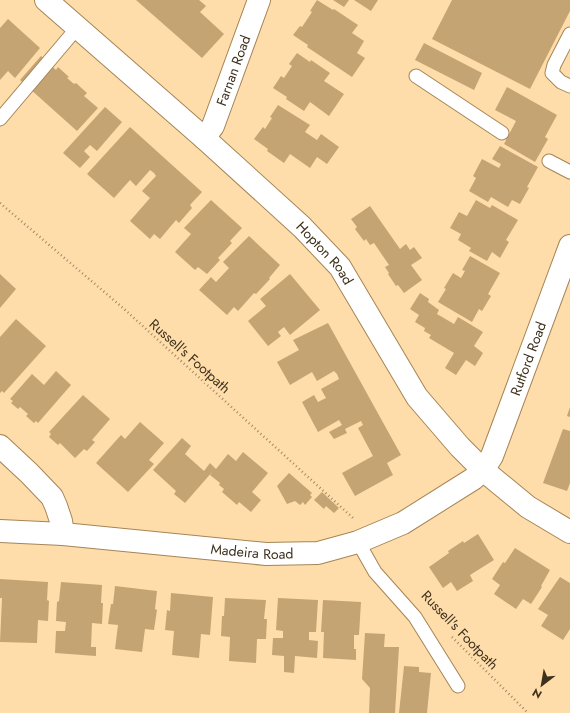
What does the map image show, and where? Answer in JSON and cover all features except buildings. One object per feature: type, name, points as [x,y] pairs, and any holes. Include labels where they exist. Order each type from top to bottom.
[{"type":"street","name":"Hopton Road","points":[[46,0],[204,138],[302,227],[340,267],[418,398],[460,447],[483,470],[528,507],[570,532]]},
{"type":"street","name":"Farnan Road","points":[[204,138],[214,126],[259,0]]},
{"type":"street","name":"Rutford Road","points":[[483,470],[492,456],[570,246]]},
{"type":"street","points":[[0,446],[52,497],[61,521],[63,534]]},
{"type":"street","name":"Madeira Road","points":[[0,531],[63,534],[266,554],[318,553],[358,542],[403,523],[473,479],[483,470]]},
{"type":"lane","points":[[0,119],[78,28]]},
{"type":"lane","points":[[570,34],[554,65],[552,73],[561,82],[570,86]]},
{"type":"lane","points":[[416,76],[502,133]]},
{"type":"lane","points":[[549,161],[570,172]]},
{"type":"lane","points":[[358,542],[375,572],[415,617],[458,686]]},
{"type":"path","name":"Russell's Footpath","points":[[0,203],[123,308],[353,518]]},
{"type":"path","name":"Russell's Footpath","points":[[447,633],[528,713]]}]
